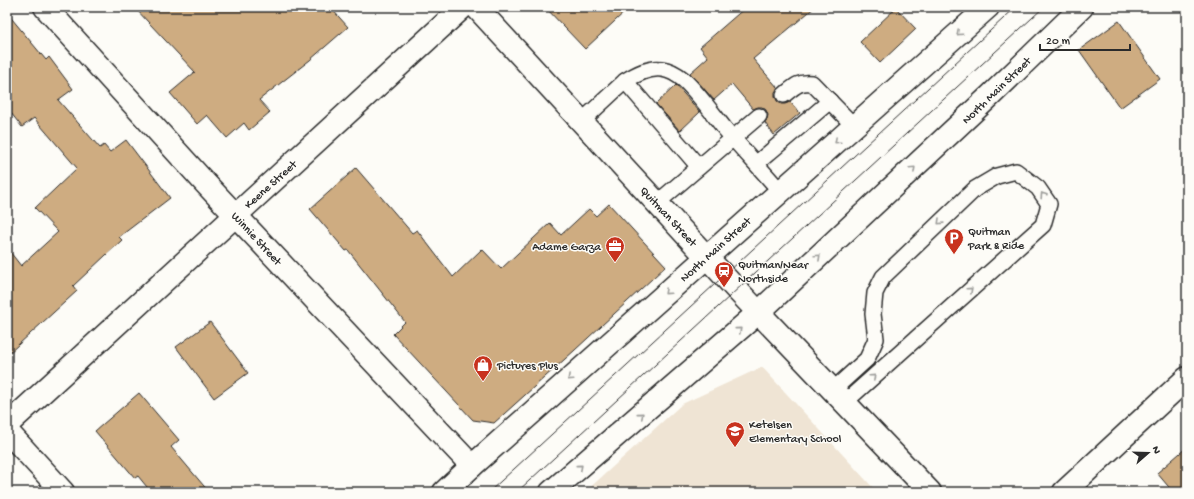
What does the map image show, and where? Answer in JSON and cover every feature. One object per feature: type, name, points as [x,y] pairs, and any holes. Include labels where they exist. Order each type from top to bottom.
[{"type":"main road","name":"Winnie Street","points":[[45,7],[236,216],[472,466]]},
{"type":"main road","name":"Keene Street","points":[[7,425],[463,7]]},
{"type":"main road","name":"Quitman Street","points":[[476,7],[706,257],[930,492]]},
{"type":"main road","name":"North Main Street","points":[[444,492],[988,7]]},
{"type":"main road","name":"North Main Street","points":[[550,492],[759,312],[986,101],[1082,7]]},
{"type":"main road","points":[[1064,492],[1187,378]]},
{"type":"main road","points":[[7,431],[63,492]]},
{"type":"lane","points":[[582,122],[633,75],[655,68],[672,72],[690,86],[780,191]]},
{"type":"lane","points":[[625,81],[699,167]]},
{"type":"lane","points":[[784,95],[797,85],[804,82],[812,83],[854,126]]},
{"type":"lane","points":[[757,164],[830,101]]},
{"type":"lane","points":[[657,203],[759,116]]},
{"type":"lane","points":[[1016,171],[1038,188],[1049,204],[1043,225],[839,396],[867,359],[876,339],[873,314],[875,293],[883,277],[975,188],[997,176],[1016,171]]},
{"type":"shaded area","name":"Ketelsen Elementary School","points":[[762,367],[877,492],[585,492],[682,404]]},
{"type":"building","points":[[134,7],[330,7],[348,27],[310,60],[259,100],[270,112],[249,130],[244,123],[227,138],[207,115],[197,124],[170,93],[195,72]]},
{"type":"building","points":[[545,7],[630,7],[585,49]]},
{"type":"building","points":[[746,7],[815,7],[753,59],[778,88],[775,92],[777,101],[781,104],[790,102],[800,113],[774,135],[765,123],[768,115],[766,110],[762,107],[753,109],[732,84],[714,100],[690,73],[708,57],[700,47]]},
{"type":"building","points":[[896,8],[916,29],[880,63],[860,42]]},
{"type":"building","points":[[7,13],[46,60],[49,57],[73,89],[58,100],[100,148],[104,145],[110,152],[126,140],[170,198],[119,237],[122,240],[73,286],[77,291],[7,355],[7,248],[21,266],[58,232],[35,208],[77,168],[34,118],[22,127],[7,108]]},
{"type":"building","points":[[1119,21],[1160,79],[1120,108],[1079,50]]},
{"type":"building","points":[[676,85],[700,112],[680,131],[656,104]]},
{"type":"building","points":[[356,168],[412,233],[417,230],[453,277],[482,249],[501,269],[550,223],[561,235],[589,209],[596,216],[609,204],[666,266],[494,423],[473,420],[393,334],[405,322],[348,250],[346,251],[310,209]]},
{"type":"building","points":[[210,322],[248,373],[214,398],[176,347]]},
{"type":"building","points":[[139,393],[179,440],[171,447],[209,492],[151,492],[138,476],[135,478],[95,431]]},
{"type":"building","points":[[1187,447],[1187,492],[1173,492],[1157,473]]},
{"type":"tram line","points":[[489,492],[1016,7]]},
{"type":"tram line","points":[[517,492],[1044,7]]},
{"type":"place","name":"Quitman Park & Ride","points":[[954,255]]},
{"type":"place","name":"Adame Garza","points":[[615,263]]},
{"type":"place","name":"Quitman/Near Northside","points":[[724,288]]},
{"type":"place","name":"Pictures Plus","points":[[483,382]]},
{"type":"place","name":"Ketelsen Elementary School","points":[[735,448]]}]
